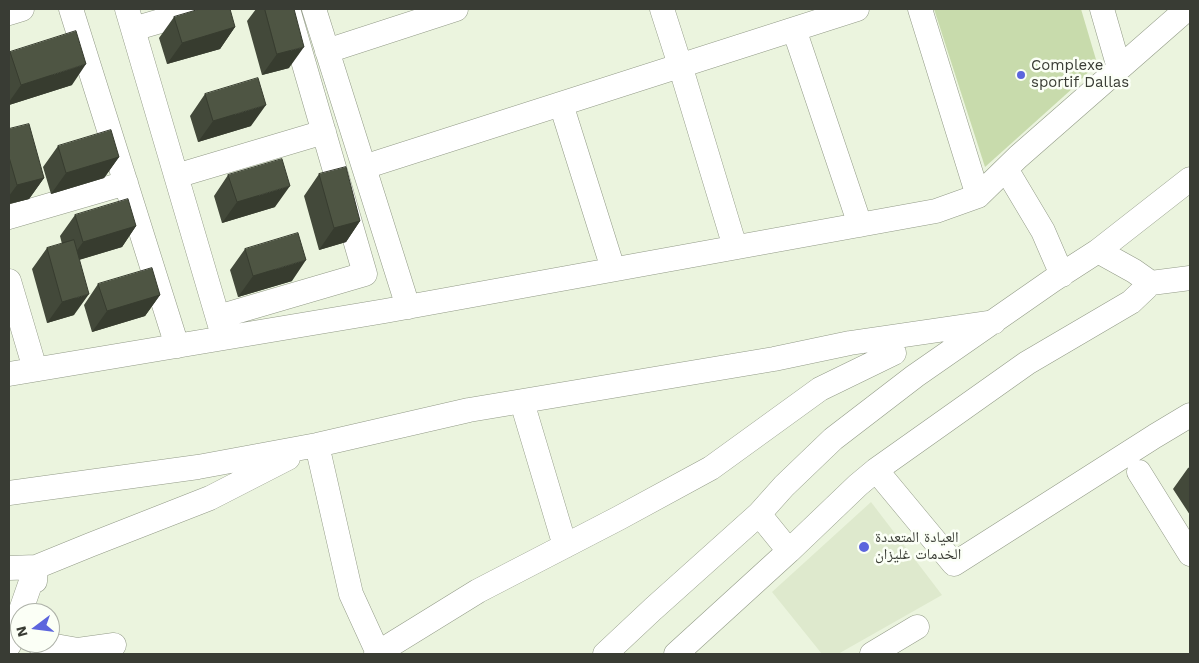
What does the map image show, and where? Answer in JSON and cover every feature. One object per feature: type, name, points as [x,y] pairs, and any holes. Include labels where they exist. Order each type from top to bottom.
[{"type":"street","points":[[9,13],[21,9]]},
{"type":"street","points":[[71,9],[176,346]]},
{"type":"street","points":[[202,9],[130,19],[220,328]]},
{"type":"street","points":[[9,374],[176,346],[365,274],[288,9]]},
{"type":"street","points":[[314,9],[408,307]]},
{"type":"street","points":[[327,51],[456,9]]},
{"type":"street","points":[[662,9],[735,247]]},
{"type":"street","points":[[364,167],[857,9]]},
{"type":"street","points":[[920,9],[978,196]]},
{"type":"street","points":[[1102,9],[1120,68]]},
{"type":"street","points":[[220,328],[408,307],[936,211],[978,196],[1018,157],[1186,9]]},
{"type":"street","points":[[794,29],[860,225]]},
{"type":"street","points":[[562,104],[613,269]]},
{"type":"street","points":[[176,176],[324,132]]},
{"type":"street","points":[[1006,169],[1043,231],[1062,274]]},
{"type":"street","points":[[605,654],[759,514],[784,486],[833,439],[914,376],[1062,274],[1098,252],[1190,179]]},
{"type":"street","points":[[9,217],[126,184]]},
{"type":"street","points":[[1098,252],[1134,271],[1151,283]]},
{"type":"street","points":[[676,654],[876,470],[1027,364],[1131,302],[1151,283],[1190,278]]},
{"type":"street","points":[[9,281],[35,370]]},
{"type":"street","points":[[9,493],[198,467],[313,446],[469,410],[774,360],[850,343],[994,322]]},
{"type":"street","points":[[850,343],[894,354],[914,376]]},
{"type":"street","points":[[313,446],[351,594],[377,654],[478,591],[711,468],[820,389],[894,354]]},
{"type":"street","points":[[522,402],[565,546]]},
{"type":"street","points":[[876,470],[954,564],[1154,436],[1187,423]]},
{"type":"street","points":[[9,568],[36,567],[210,498],[313,446]]},
{"type":"street","points":[[1139,472],[1190,554]]},
{"type":"street","points":[[759,514],[790,551]]},
{"type":"street","points":[[34,603],[36,567]]},
{"type":"street","points":[[23,603],[36,567]]},
{"type":"street","points":[[874,654],[917,627]]},
{"type":"street","points":[[60,647],[78,650],[114,645]]},
{"type":"shaded area","name":"العيادة المتعددة الخدمات غليزان","points":[[871,502],[942,595],[838,654],[822,654],[772,592]]},
{"type":"green space","name":"Complexe sportif Dallas","points":[[934,9],[1081,9],[1097,63],[1073,88],[985,167]]},
{"type":"building","points":[[200,9],[230,9],[235,27],[182,43],[174,17]]},
{"type":"building","points":[[265,9],[294,9],[304,47],[277,54]]},
{"type":"building","points":[[76,31],[86,64],[21,85],[10,52]]},
{"type":"building","points":[[258,78],[266,105],[213,121],[205,94]]},
{"type":"building","points":[[29,124],[44,178],[17,185],[9,157],[9,129]]},
{"type":"building","points":[[111,130],[119,157],[66,173],[58,146]]},
{"type":"building","points":[[282,159],[290,186],[237,202],[228,175]]},
{"type":"building","points":[[346,167],[360,221],[334,228],[319,174]]},
{"type":"building","points":[[128,199],[136,226],[83,242],[75,215]]},
{"type":"building","points":[[298,233],[306,260],[253,276],[245,249]]},
{"type":"building","points":[[74,240],[89,294],[62,302],[47,248]]},
{"type":"building","points":[[152,268],[160,295],[107,311],[98,284]]},
{"type":"place","name":"Complexe sportif Dallas","points":[[1021,75]]},
{"type":"place","name":"العيادة المتعددة الخدمات غليزان","points":[[864,547]]}]
